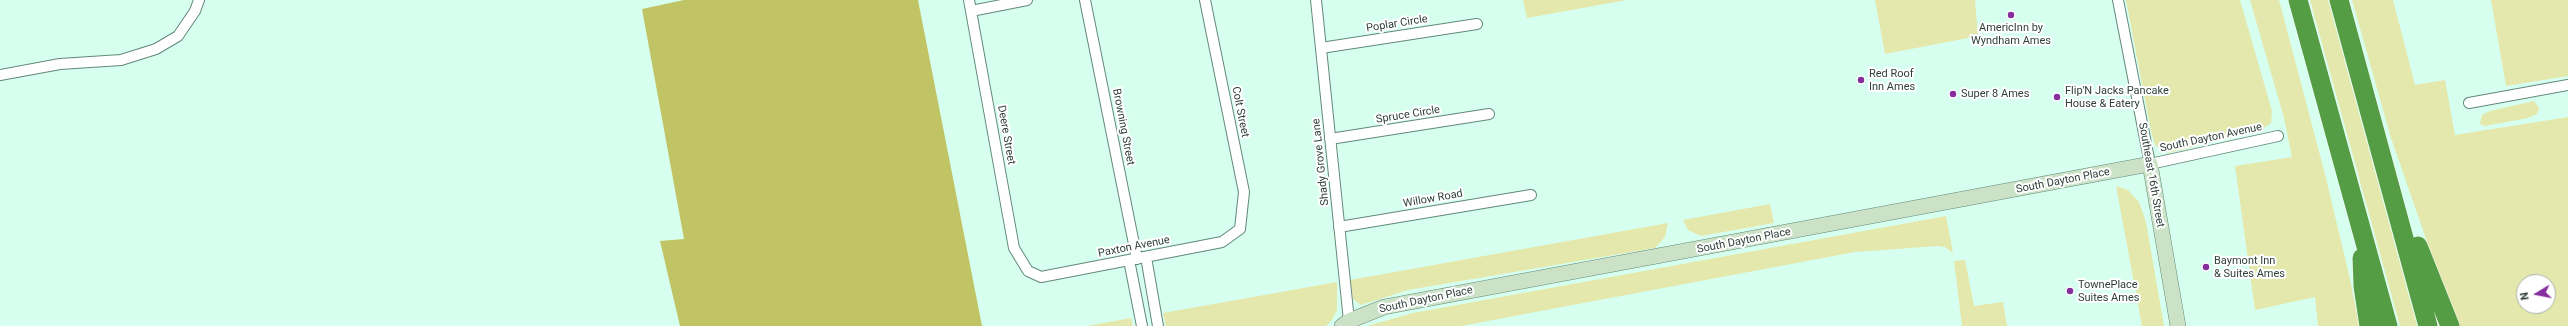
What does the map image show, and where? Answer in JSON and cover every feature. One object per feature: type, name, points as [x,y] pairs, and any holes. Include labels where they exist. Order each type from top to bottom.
[{"type":"highway","points":[[2298,0],[2388,326]]},
{"type":"highway","points":[[2339,0],[2428,326]]},
{"type":"highway","points":[[2364,90],[2425,267],[2450,326]]},
{"type":"highway","points":[[2362,233],[2363,286],[2369,326]]},
{"type":"street","points":[[0,75],[60,64],[121,60],[169,43],[189,22],[198,0]]},
{"type":"street","name":"Deere Street","points":[[969,0],[1014,248],[1028,271]]},
{"type":"street","points":[[971,11],[1027,0]]},
{"type":"street","name":"Browning Street","points":[[1085,0],[1137,259],[1158,326]]},
{"type":"street","name":"Colt Street","points":[[1205,0],[1244,192],[1240,229]]},
{"type":"street","name":"Shady Grove Lane","points":[[1316,0],[1339,227],[1346,323]]},
{"type":"street","name":"Southeast 16th Street","points":[[2118,0],[2150,164],[2178,326]]},
{"type":"street","name":"Poplar Circle","points":[[1321,48],[1477,24]]},
{"type":"street","points":[[2469,103],[2568,85]]},
{"type":"street","name":"Spruce Circle","points":[[1330,139],[1489,114]]},
{"type":"street","name":"South Dayton Avenue","points":[[2150,164],[2278,136]]},
{"type":"street","name":"South Dayton Place","points":[[1346,323],[1384,307],[2150,164]]},
{"type":"street","name":"Willow Road","points":[[1339,227],[1531,195]]},
{"type":"street","name":"Paxton Avenue","points":[[1028,271],[1040,277],[1137,259],[1222,242],[1240,229]]},
{"type":"street","name":"Browning Street","points":[[1137,259],[1142,326]]},
{"type":"green space","points":[[684,0],[918,0],[982,326],[680,326],[660,241],[684,239],[642,9]]},
{"type":"green space","points":[[1523,0],[1627,0],[1527,18]]},
{"type":"green space","points":[[1875,0],[1975,0],[1978,36],[1885,54]]},
{"type":"green space","points":[[2126,0],[2240,0],[2272,111],[2271,123],[2261,130],[2168,153],[2155,145]]},
{"type":"green space","points":[[2250,0],[2279,0],[2326,178],[2350,279],[2359,326],[2318,326],[2315,297],[2255,310],[2235,166],[2292,157],[2284,118]]},
{"type":"green space","points":[[2310,0],[2328,0],[2417,326],[2400,326]]},
{"type":"green space","points":[[2352,0],[2393,0],[2415,85],[2445,80],[2455,135],[2568,117],[2568,326],[2459,326],[2442,285],[2391,138]]},
{"type":"green space","points":[[2491,0],[2568,0],[2568,76],[2506,86]]},
{"type":"green space","points":[[2534,101],[2539,108],[2537,114],[2528,118],[2485,126],[2480,124],[2482,115],[2490,111]]},
{"type":"green space","points":[[2116,186],[2128,190],[2139,202],[2146,222],[2164,326],[2142,326]]},
{"type":"green space","points":[[1770,204],[1774,223],[1701,236],[1688,230],[1683,220]]},
{"type":"green space","points":[[1946,216],[1953,253],[1945,247],[1938,246],[1855,252],[1461,326],[1367,326],[1413,313]]},
{"type":"green space","points":[[1668,223],[1665,237],[1655,248],[1408,290],[1361,305],[1353,299],[1350,280]]},
{"type":"green space","points":[[1965,260],[1974,306],[2003,302],[2007,326],[1962,326],[1954,261]]},
{"type":"green space","points":[[1337,282],[1337,310],[1332,320],[1326,326],[1166,326],[1163,313]]},
{"type":"green space","points":[[1131,318],[1133,326],[1087,326]]},
{"type":"place","name":"AmericInn by Wyndham Ames","points":[[2011,15]]},
{"type":"place","name":"Red Roof Inn Ames","points":[[1861,80]]},
{"type":"place","name":"Super 8 Ames","points":[[1953,94]]},
{"type":"place","name":"Flip'N Jacks Pancake House & Eatery","points":[[2057,97]]},
{"type":"place","name":"Baymont Inn & Suites Ames","points":[[2206,267]]},
{"type":"place","name":"TownePlace Suites Ames","points":[[2070,291]]}]
